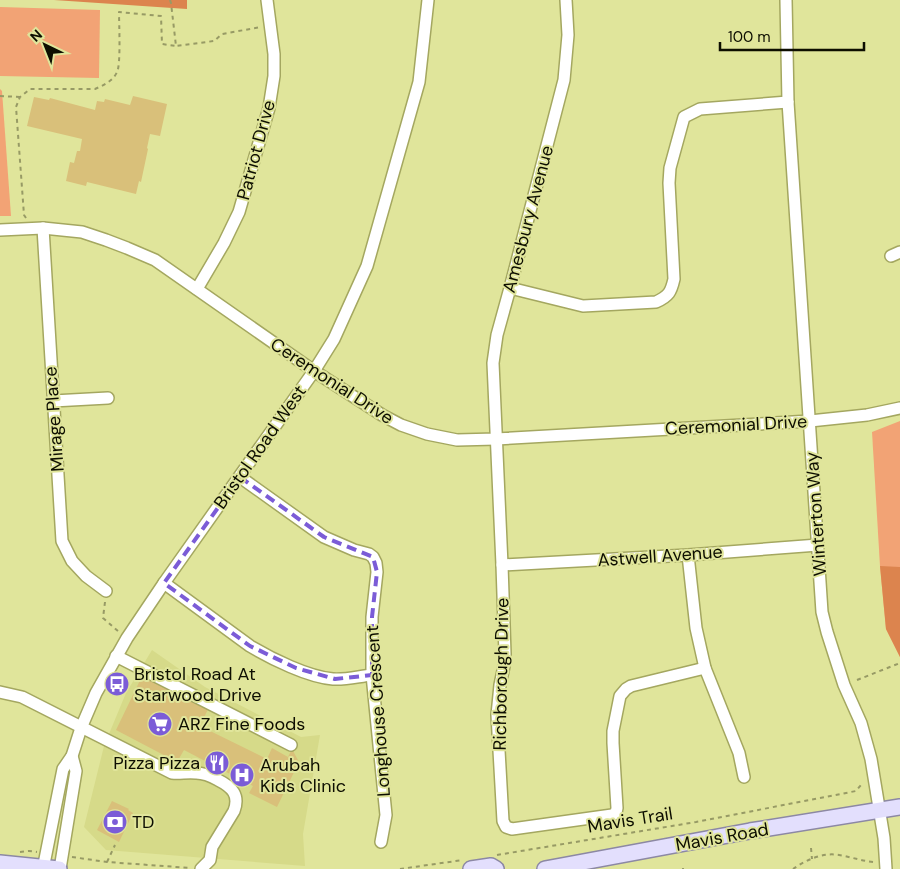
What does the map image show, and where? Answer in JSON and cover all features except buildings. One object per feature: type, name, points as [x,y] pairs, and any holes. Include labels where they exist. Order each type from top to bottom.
[{"type":"main road","name":"Mavis Road","points":[[545,869],[750,831],[900,807]]},
{"type":"main road","points":[[467,864],[491,866],[494,862]]},
{"type":"main road","points":[[0,863],[60,869]]},
{"type":"street","name":"Patriot Drive","points":[[197,289],[224,243],[239,212],[269,108],[274,76],[274,54],[267,0]]},
{"type":"street","name":"Bristol Road West","points":[[43,868],[63,769],[72,756],[81,728],[96,693],[127,638],[164,583],[240,477],[334,340],[367,266],[419,82],[428,0]]},
{"type":"street","name":"Amesbury Avenue","points":[[496,439],[493,363],[497,334],[564,80],[568,35],[566,0]]},
{"type":"street","name":"Winterton Way","points":[[786,0],[788,102],[822,612],[844,685],[861,723],[871,759],[884,838],[886,866]]},
{"type":"street","points":[[510,288],[583,306],[656,302],[666,298],[674,279],[669,183],[670,168],[684,117],[700,108],[788,102]]},
{"type":"street","name":"Ceremonial Drive","points":[[0,230],[44,228],[82,232],[155,260],[314,371],[382,415],[401,425],[426,434],[457,440],[496,439],[810,421],[867,415],[900,408]]},
{"type":"street","name":"Mirage Place","points":[[44,228],[62,541],[72,562],[86,576],[106,591]]},
{"type":"street","points":[[53,401],[108,398]]},
{"type":"street","name":"Richborough Drive","points":[[496,439],[505,654],[496,715],[503,821],[506,827],[512,829],[616,813],[613,731],[620,696],[631,686],[705,668]]},
{"type":"street","name":"Longhouse Crescent","points":[[240,477],[324,537],[354,550],[369,554],[373,556],[376,563],[377,572],[372,617],[372,675],[386,815],[381,842]]},
{"type":"street","name":"Astwell Avenue","points":[[502,565],[688,555],[818,545]]},
{"type":"street","points":[[688,555],[696,628],[705,668],[739,753],[744,777]]},
{"type":"street","points":[[164,583],[263,654],[317,676],[335,679],[372,675]]},
{"type":"street","points":[[116,656],[291,745]]},
{"type":"street","points":[[0,692],[22,697],[172,773],[207,774],[228,785],[235,796],[236,806],[212,847],[212,865],[201,869]]},
{"type":"street","name":"Bristol Road West","points":[[60,869],[76,772],[72,756]]},
{"type":"path","points":[[170,0],[176,46]]},
{"type":"path","points":[[29,228],[24,214],[16,107],[20,98],[30,89],[95,88],[105,85],[112,79],[118,71],[119,12],[161,16],[162,44],[176,46],[214,40],[222,34],[271,25]]},
{"type":"path","points":[[0,96],[20,98]]},
{"type":"path","points":[[106,591],[103,618],[127,638]]},
{"type":"path","points":[[857,680],[900,663]]},
{"type":"path","name":"Mavis Trail","points":[[494,862],[856,791],[861,785]]},
{"type":"path","points":[[108,862],[116,845]]},
{"type":"path","points":[[811,848],[812,859]]},
{"type":"path","points":[[793,869],[819,856],[836,855],[886,866]]},
{"type":"path","points":[[74,857],[108,862],[196,869]]},
{"type":"path","points":[[400,869],[467,864]]},
{"type":"highlighted area","points":[[240,477],[324,537],[373,557],[377,572],[372,617],[372,675],[335,679],[296,668],[250,646],[164,583]]},
{"type":"shaded area","points":[[54,0],[187,0],[187,9]]},
{"type":"shaded area","points":[[0,7],[100,10],[99,78],[0,76]]},
{"type":"shaded area","points":[[0,89],[2,91],[11,216],[0,216]]},
{"type":"shaded area","points":[[900,421],[900,657],[886,629],[880,566],[872,432]]},
{"type":"shaded area","points":[[880,566],[900,567],[900,657],[886,629]]},
{"type":"shaded area","points":[[152,650],[205,687],[301,737],[320,735],[303,834],[305,866],[106,850],[84,827],[104,746],[126,693]]},
{"type":"place","name":"Bristol Road At Starwood Drive","points":[[117,684]]},
{"type":"place","name":"ARZ Fine Foods","points":[[160,724]]},
{"type":"place","name":"Pizza Pizza","points":[[217,763]]},
{"type":"place","name":"Arubah Kids Clinic","points":[[242,775]]},
{"type":"place","name":"TD","points":[[115,822]]}]
